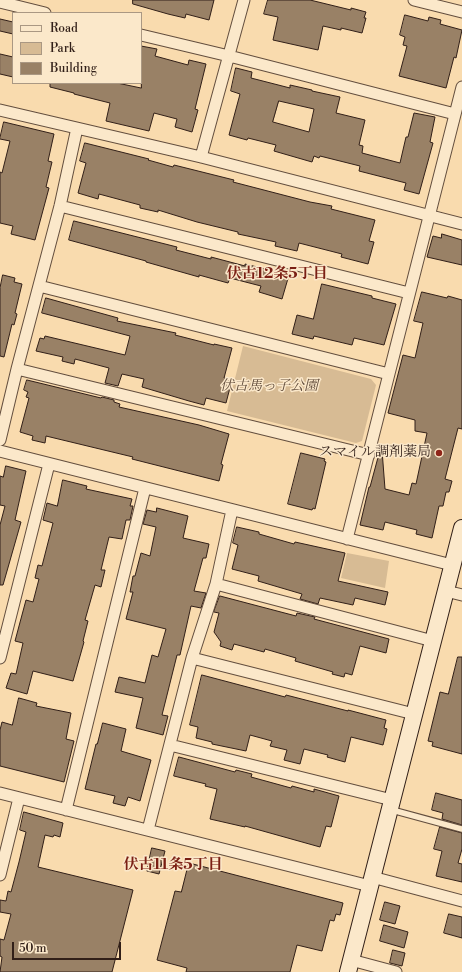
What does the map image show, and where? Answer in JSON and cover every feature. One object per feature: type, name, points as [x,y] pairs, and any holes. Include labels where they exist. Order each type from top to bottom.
[{"type":"street","points":[[200,157],[244,0]]},
{"type":"street","points":[[414,0],[462,12]]},
{"type":"street","points":[[0,2],[41,12]]},
{"type":"street","points":[[142,35],[455,114]]},
{"type":"street","points":[[347,539],[462,87]]},
{"type":"street","points":[[0,112],[78,128],[200,157],[462,224]]},
{"type":"street","points":[[0,440],[17,368],[60,206],[78,128]]},
{"type":"street","points":[[60,206],[409,293]]},
{"type":"street","points":[[39,286],[389,374]]},
{"type":"street","points":[[17,368],[369,455]]},
{"type":"street","points":[[0,451],[452,565]]},
{"type":"street","points":[[0,658],[49,464]]},
{"type":"street","points":[[66,810],[145,488]]},
{"type":"street","points":[[148,830],[192,658],[216,584],[232,510]]},
{"type":"street","points":[[396,972],[350,966],[462,528]]},
{"type":"street","points":[[216,584],[433,641]]},
{"type":"street","points":[[446,591],[462,596]]},
{"type":"street","points":[[192,658],[414,714]]},
{"type":"street","points":[[170,745],[391,805]]},
{"type":"street","points":[[0,793],[148,830],[462,901]]},
{"type":"street","points":[[0,875],[19,798]]},
{"type":"lane","points":[[391,805],[462,829]]},
{"type":"green space","name":"伏古馬っ子公園","points":[[243,346],[371,379],[376,385],[362,441],[356,443],[227,411]]},
{"type":"green space","points":[[347,553],[389,561],[385,588],[341,578]]},
{"type":"building","points":[[133,0],[214,0],[209,20],[186,14],[185,18],[168,14],[133,4]]},
{"type":"building","points":[[268,0],[310,0],[366,12],[364,18],[366,18],[362,33],[341,28],[341,30],[323,26],[318,50],[273,40],[278,17],[264,14]]},
{"type":"building","points":[[405,15],[428,21],[429,17],[441,20],[440,24],[462,30],[456,58],[454,57],[446,88],[399,76],[407,46],[403,45],[405,37],[400,35]]},
{"type":"building","points":[[0,19],[12,22],[12,34],[0,31]]},
{"type":"building","points":[[142,46],[157,49],[155,56],[188,65],[189,60],[206,64],[195,109],[198,110],[192,132],[175,127],[177,119],[154,113],[149,131],[106,121],[110,103],[50,87],[50,84],[122,84],[141,88]]},
{"type":"building","points":[[0,54],[12,57],[12,77],[0,74]]},
{"type":"building","points":[[236,68],[252,72],[251,78],[290,88],[290,85],[340,97],[336,113],[365,120],[359,145],[363,146],[362,153],[400,163],[406,137],[408,137],[414,113],[435,117],[430,142],[433,143],[419,194],[404,190],[406,183],[359,171],[360,166],[320,156],[319,158],[314,156],[312,162],[274,151],[276,145],[229,135],[240,94],[231,91]],"holes":[[[279,101],[314,109],[309,132],[273,122]]]},
{"type":"building","points":[[4,122],[54,134],[48,161],[52,162],[46,187],[49,188],[35,240],[11,234],[13,226],[0,223],[0,172],[2,173],[10,141],[0,139]]},
{"type":"building","points":[[85,143],[149,159],[148,160],[173,167],[174,165],[234,180],[233,182],[310,202],[332,206],[331,209],[375,220],[369,241],[374,242],[368,264],[341,257],[342,254],[299,243],[297,251],[275,246],[276,242],[238,234],[238,232],[197,222],[158,210],[158,212],[140,208],[140,205],[99,194],[98,199],[78,193],[86,163],[80,161]]},
{"type":"building","points":[[74,221],[177,247],[176,250],[211,259],[211,257],[289,275],[282,299],[259,292],[261,286],[230,278],[228,283],[199,275],[199,277],[69,240]]},
{"type":"building","points":[[442,234],[462,240],[462,265],[427,257],[433,236],[441,238]]},
{"type":"building","points":[[3,275],[15,278],[14,282],[22,284],[15,313],[17,314],[14,325],[12,324],[4,357],[0,356],[0,288]]},
{"type":"building","points":[[322,284],[372,296],[372,298],[396,304],[384,345],[354,338],[352,345],[314,336],[313,339],[292,334],[297,315],[313,319]]},
{"type":"building","points":[[422,292],[462,300],[462,429],[458,428],[445,479],[452,481],[449,492],[446,492],[443,506],[439,506],[432,538],[416,534],[417,530],[385,522],[383,530],[360,525],[380,450],[382,450],[385,489],[409,495],[412,483],[416,484],[427,433],[415,431],[415,420],[388,413],[403,355],[415,358],[423,323],[414,321]]},
{"type":"building","points":[[46,298],[118,318],[117,321],[176,333],[175,335],[232,348],[224,378],[232,380],[226,403],[206,398],[204,405],[189,401],[142,387],[144,379],[122,374],[118,386],[105,383],[109,368],[75,359],[74,364],[62,361],[63,357],[36,351],[40,338],[44,339],[45,336],[125,355],[130,336],[42,313]]},
{"type":"building","points":[[27,380],[114,400],[114,402],[120,404],[119,407],[199,425],[229,434],[221,464],[223,465],[219,481],[132,459],[133,457],[46,436],[45,443],[32,440],[33,436],[20,432],[29,398],[26,397],[28,392],[24,390]]},
{"type":"building","points":[[301,453],[325,459],[324,461],[326,462],[315,509],[313,508],[312,510],[288,504]]},
{"type":"building","points":[[6,466],[26,471],[15,520],[21,522],[3,585],[0,585],[0,525],[5,506],[0,505],[0,476],[3,477]]},
{"type":"building","points":[[63,480],[87,486],[86,489],[132,499],[130,506],[133,506],[130,520],[126,520],[122,539],[109,537],[101,570],[105,570],[101,587],[95,585],[85,620],[88,621],[84,642],[73,681],[33,671],[27,694],[6,688],[11,673],[16,674],[23,643],[15,641],[26,600],[33,602],[39,579],[35,578],[38,565],[42,566],[53,523],[43,520],[47,503],[57,506]]},
{"type":"building","points":[[157,508],[188,516],[183,538],[209,544],[206,558],[203,558],[194,591],[206,593],[201,608],[191,606],[180,655],[177,655],[162,715],[168,716],[163,735],[136,728],[143,698],[115,692],[119,677],[145,683],[152,655],[158,657],[166,629],[126,619],[133,592],[130,592],[133,576],[135,576],[141,553],[150,556],[156,527],[143,524],[147,510],[156,512]]},
{"type":"building","points":[[237,527],[259,532],[259,534],[294,544],[295,542],[345,553],[338,581],[388,592],[385,605],[355,598],[353,605],[320,598],[318,604],[300,599],[302,594],[258,581],[259,576],[232,569],[238,545],[233,543]]},
{"type":"building","points":[[220,596],[296,616],[297,613],[315,617],[314,619],[389,639],[386,653],[360,646],[352,675],[345,673],[344,677],[332,674],[333,672],[295,661],[296,658],[265,649],[264,652],[234,644],[232,650],[220,646],[221,642],[214,632],[219,613],[214,612]]},
{"type":"building","points":[[458,657],[462,657],[462,754],[432,746],[433,742],[428,741],[440,692],[448,694]]},
{"type":"building","points":[[202,675],[285,697],[286,695],[386,720],[384,728],[387,729],[383,745],[351,737],[345,762],[327,757],[328,755],[304,749],[300,764],[284,760],[287,750],[270,746],[272,741],[250,735],[246,751],[212,744],[212,742],[196,738],[198,727],[190,725]]},
{"type":"building","points":[[19,698],[37,703],[36,706],[71,713],[66,739],[74,741],[64,782],[0,766],[0,730],[2,722],[12,725]]},
{"type":"building","points":[[103,723],[126,729],[121,751],[151,760],[140,801],[128,797],[125,806],[113,803],[115,796],[85,789],[96,744]]},
{"type":"building","points":[[179,757],[235,772],[236,770],[252,774],[251,777],[291,788],[292,786],[314,792],[314,789],[339,796],[331,827],[326,826],[320,847],[245,826],[210,819],[217,789],[205,786],[206,784],[174,776]]},
{"type":"building","points":[[436,793],[462,800],[462,825],[442,819],[443,813],[432,810]]},
{"type":"building","points":[[24,812],[63,823],[60,837],[45,835],[38,867],[133,890],[112,972],[0,972],[2,957],[0,956],[0,939],[4,940],[11,914],[0,912],[0,900],[6,901],[8,891],[11,892],[26,832],[20,830]]},
{"type":"building","points":[[440,827],[462,833],[462,849],[458,863],[462,864],[462,882],[436,876],[442,851],[434,849]]},
{"type":"building","points":[[152,848],[165,851],[159,874],[147,871]]},
{"type":"building","points":[[189,863],[343,903],[340,915],[336,914],[334,921],[330,920],[322,951],[297,945],[290,972],[186,972],[187,968],[157,960],[175,891],[181,892]]},
{"type":"building","points":[[385,902],[400,906],[395,924],[380,920]]},
{"type":"building","points":[[449,914],[462,917],[462,938],[444,933]]},
{"type":"building","points":[[384,925],[408,932],[404,948],[380,941]]},
{"type":"building","points":[[393,950],[405,953],[402,966],[390,963]]},
{"type":"place","name":"スマイル調剤薬局","points":[[439,453]]},
{"type":"district","name":"伏古12条5丁目","points":[[277,274]]},
{"type":"district","name":"伏古11条5丁目","points":[[173,865]]}]
